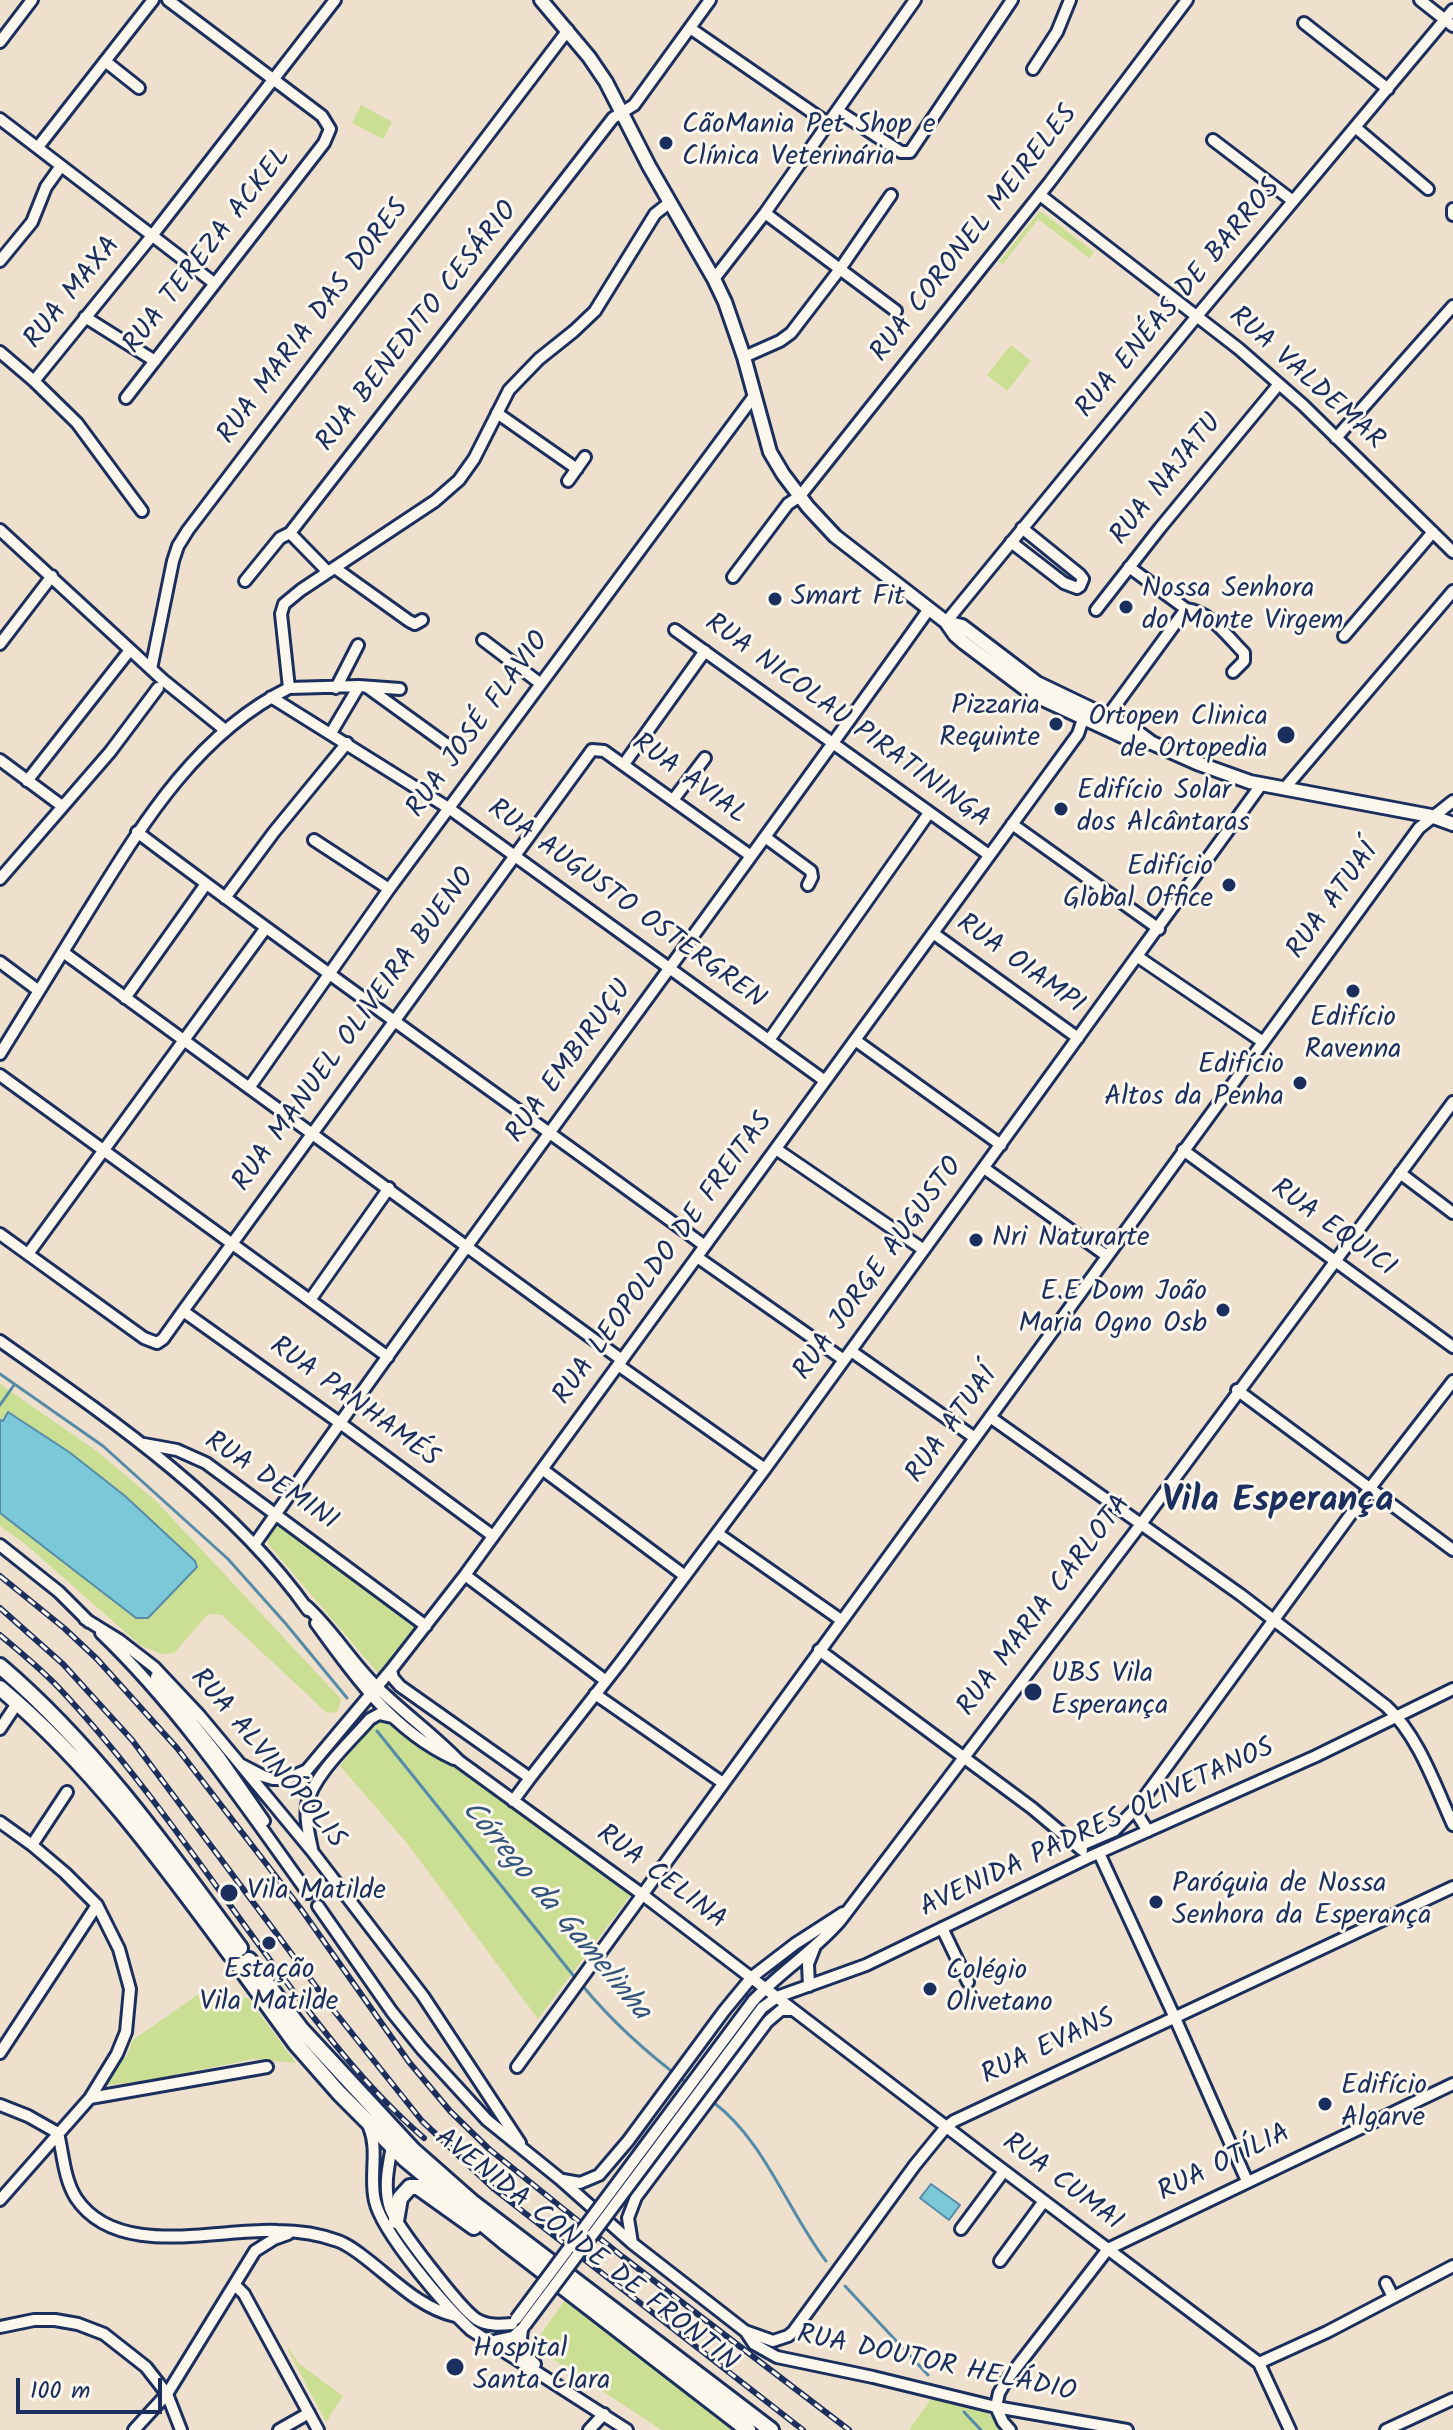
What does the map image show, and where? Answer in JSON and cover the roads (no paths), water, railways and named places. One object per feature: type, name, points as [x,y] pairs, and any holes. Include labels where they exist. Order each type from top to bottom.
[{"type":"highway","name":"AVENIDA CONDE DE FRONTIN","points":[[0,1666],[80,1746],[147,1825],[296,2044],[368,2125],[393,2140],[771,2430]]},
{"type":"highway","name":"AVENIDA CONDE DE FRONTIN","points":[[0,1688],[18,1702],[114,1802],[393,2140],[506,2243],[748,2430]]},
{"type":"highway","points":[[396,2221],[400,2198],[410,2187],[418,2187],[473,2226],[506,2243]]},
{"type":"main road","points":[[541,0],[568,30],[606,82],[725,302],[770,452],[800,496],[835,536],[946,622],[955,635],[1015,683],[1044,701],[1107,717],[1133,729],[1152,743],[1197,763],[1261,785],[1431,816],[1453,824]]},
{"type":"main road","points":[[1085,713],[1129,739],[1152,743]]},
{"type":"street","points":[[0,42],[32,0]]},
{"type":"street","points":[[38,147],[153,0]]},
{"type":"street","points":[[168,0],[273,80]]},
{"type":"street","name":"RUA MAXA","points":[[34,381],[151,237],[335,0]]},
{"type":"street","name":"RUA BENEDITO CESÁRIO","points":[[245,581],[280,538],[290,533],[613,118],[634,105],[710,0]]},
{"type":"street","points":[[714,279],[765,213],[913,4],[898,0]]},
{"type":"street","points":[[838,111],[901,152],[910,152],[1012,0]]},
{"type":"street","points":[[1033,69],[1057,32],[1070,0]]},
{"type":"street","name":"RUA CORONEL MEIRELES","points":[[733,577],[788,504],[800,496],[1040,195],[1187,0]]},
{"type":"street","points":[[1420,0],[1449,23]]},
{"type":"street","name":"RUA ENÉAS DE BARROS","points":[[946,622],[1355,127],[1449,23],[1453,10]]},
{"type":"street","points":[[1304,23],[1388,89]]},
{"type":"street","points":[[690,28],[829,124]]},
{"type":"street","name":"RUA MARIA DAS DORES","points":[[151,669],[173,561],[188,530],[568,30]]},
{"type":"street","points":[[105,61],[139,88]]},
{"type":"street","name":"RUA TEREZA ACKEL","points":[[126,398],[329,136],[330,129],[322,116],[273,80]]},
{"type":"street","points":[[0,119],[214,283]]},
{"type":"street","points":[[1355,127],[1428,189]]},
{"type":"street","points":[[1213,140],[1293,201]]},
{"type":"street","points":[[0,261],[32,222],[46,187],[61,166]]},
{"type":"street","points":[[744,357],[791,333],[891,195]]},
{"type":"street","name":"RUA VALDEMAR","points":[[1040,195],[1197,316],[1279,384],[1453,552]]},
{"type":"street","points":[[289,688],[281,609],[301,590],[448,491],[474,459],[497,413],[522,374],[595,311],[655,214],[669,203]]},
{"type":"street","points":[[1453,209],[1453,215]]},
{"type":"street","points":[[765,213],[896,311]]},
{"type":"street","points":[[1336,438],[1453,306]]},
{"type":"street","points":[[85,317],[155,361]]},
{"type":"street","points":[[0,352],[87,433],[142,511]]},
{"type":"street","name":"RUA NAJATU","points":[[1096,610],[1279,384]]},
{"type":"street","name":"RUA JOSÉ FLAVIO","points":[[249,1088],[389,889],[754,396]]},
{"type":"street","points":[[497,413],[577,469]]},
{"type":"street","points":[[568,481],[585,457]]},
{"type":"street","points":[[1011,542],[1064,583],[1077,588],[1080,586],[1083,579],[1080,575],[1022,528]]},
{"type":"street","points":[[0,530],[151,669],[225,730]]},
{"type":"street","points":[[1344,636],[1433,532]]},
{"type":"street","points":[[290,533],[331,570],[409,621],[415,624],[422,620]]},
{"type":"street","points":[[1129,567],[1186,609],[1206,615],[1244,653],[1244,661],[1233,672]]},
{"type":"street","points":[[0,644],[52,576]]},
{"type":"street","points":[[1284,789],[1453,591]]},
{"type":"street","name":"RUA EMBIRUÇU","points":[[254,1545],[467,1245],[929,609]]},
{"type":"street","points":[[1107,717],[1186,609]]},
{"type":"street","name":"RUA NICOLAU PIRATININGA","points":[[675,630],[989,855]]},
{"type":"street","points":[[483,640],[541,684]]},
{"type":"street","points":[[336,688],[358,645]]},
{"type":"street","points":[[27,781],[130,650]]},
{"type":"street","points":[[624,764],[705,651]]},
{"type":"street","points":[[331,733],[362,686]]},
{"type":"street","points":[[362,686],[450,747]]},
{"type":"street","points":[[0,1054],[137,832],[186,769],[225,730],[289,688],[362,686],[400,689]]},
{"type":"street","points":[[0,879],[110,752],[158,688]]},
{"type":"street","name":"RUA AUGUSTO OSTERGREN","points":[[271,697],[450,809],[515,854],[825,1081]]},
{"type":"street","name":"RUA LEOPOLDO DE FREITAS","points":[[240,1764],[273,1779],[287,1779],[307,1770],[391,1670],[465,1575],[1078,734],[1085,713]]},
{"type":"street","points":[[225,898],[347,743]]},
{"type":"street","name":"RUA AVIAL","points":[[595,749],[624,764],[751,856]]},
{"type":"street","name":"RUA MANUEL OLIVEIRA BUENO","points":[[28,1254],[144,1338],[157,1343],[163,1339],[515,854],[595,749]]},
{"type":"street","points":[[673,800],[705,758]]},
{"type":"street","points":[[0,760],[62,806]]},
{"type":"street","name":"RUA JORGE AUGUSTO","points":[[530,1778],[765,1469],[1261,785]]},
{"type":"street","name":"RUA ATUAÍ","points":[[517,2067],[1410,840],[1431,816],[1453,801]]},
{"type":"street","points":[[769,1040],[929,813]]},
{"type":"street","points":[[1012,824],[1159,929]]},
{"type":"street","points":[[137,832],[265,929],[550,1131],[705,1246]]},
{"type":"street","points":[[765,837],[811,871],[808,885]]},
{"type":"street","points":[[314,840],[389,889]]},
{"type":"street","points":[[125,998],[206,884]]},
{"type":"street","points":[[0,1234],[28,1254],[265,929]]},
{"type":"street","name":"RUA OIAMPI","points":[[933,933],[1078,1038]]},
{"type":"street","points":[[63,952],[467,1245],[765,1469]]},
{"type":"street","points":[[1138,957],[1263,1042]]},
{"type":"street","points":[[0,962],[39,991]]},
{"type":"street","points":[[855,1040],[1001,1145]]},
{"type":"street","points":[[0,1075],[388,1357]]},
{"type":"street","name":"RUA MARIA CARLOTA","points":[[758,2005],[765,1988],[835,1927],[1141,1524],[1237,1390],[1453,1102]]},
{"type":"street","points":[[776,1149],[924,1250]]},
{"type":"street","name":"RUA EQUICI","points":[[1183,1150],[1453,1347]]},
{"type":"street","points":[[984,1168],[1107,1256]]},
{"type":"street","points":[[1400,1173],[1453,1213]]},
{"type":"street","points":[[310,1300],[389,1188]]},
{"type":"street","points":[[697,1257],[975,1438]]},
{"type":"street","name":"RUA PANHAMÉS","points":[[183,1311],[493,1536]]},
{"type":"street","name":"RUA DEMINI","points":[[0,1341],[142,1444],[177,1450],[206,1463],[426,1626]]},
{"type":"street","points":[[1079,1846],[1114,1831],[1138,1806],[1370,1488],[1453,1381]]},
{"type":"street","points":[[1237,1390],[1453,1550]]},
{"type":"street","points":[[990,1417],[1274,1620],[1398,1717],[1410,1733],[1453,1825]]},
{"type":"street","name":"RUA CELINA","points":[[142,1444],[254,1545],[306,1606],[346,1666],[373,1691],[439,1740],[459,1761],[777,1997]]},
{"type":"street","points":[[542,1469],[685,1576]]},
{"type":"street","points":[[717,1533],[841,1620]]},
{"type":"street","name":"RUA ALVINÓPOLIS","points":[[0,1545],[59,1592],[169,1707],[308,1893]]},
{"type":"street","points":[[465,1575],[606,1681]]},
{"type":"street","name":"RUA ALVINÓPOLIS","points":[[85,1619],[133,1650],[174,1687],[312,1851],[423,1996],[524,2151]]},
{"type":"street","points":[[133,1650],[250,1799],[279,1852]]},
{"type":"street","points":[[819,1650],[1079,1846],[1087,1858]]},
{"type":"street","points":[[391,1670],[400,1686],[530,1778],[513,1801]]},
{"type":"street","name":"AVENIDA PADRES OLIVETANOS","points":[[758,2005],[866,1965],[1087,1858],[1453,1689]]},
{"type":"street","name":"RUA CELINA","points":[[373,1691],[392,1717],[435,1750],[459,1761]]},
{"type":"street","points":[[595,1694],[723,1783]]},
{"type":"street","points":[[0,1729],[18,1702]]},
{"type":"street","points":[[312,1851],[306,1822],[313,1790],[370,1719],[379,1714],[392,1717]]},
{"type":"street","points":[[32,1845],[67,1792]]},
{"type":"street","points":[[1138,1806],[1140,1821],[1148,1831]]},
{"type":"street","points":[[0,1822],[65,1873],[97,1905],[109,1924],[126,1968],[130,1989],[126,2032],[117,2054],[90,2098],[0,2200]]},
{"type":"street","points":[[1099,1853],[1247,2181]]},
{"type":"street","name":"RUA EVANS","points":[[745,2331],[773,2341],[793,2332],[915,2165],[954,2121],[1453,1887]]},
{"type":"street","points":[[0,2053],[97,1905]]},
{"type":"street","name":"RUA ALVINÓPOLIS","points":[[318,1906],[392,2012],[487,2120],[632,2243],[745,2331]]},
{"type":"street","name":"RUA MARIA CARLOTA","points":[[560,2179],[580,2183],[593,2179],[614,2159],[752,1977],[848,1909]]},
{"type":"street","points":[[942,1928],[968,1982]]},
{"type":"street","points":[[809,1986],[808,1964],[815,1945]]},
{"type":"street","name":"RUA CUMAI","points":[[777,1997],[1004,2171],[1042,2205],[1108,2249],[1259,2363],[1290,2430]]},
{"type":"street","points":[[490,2342],[508,2339],[758,2005]]},
{"type":"street","points":[[632,2243],[628,2227],[630,2209],[660,2165],[767,2022],[781,2010],[794,2010]]},
{"type":"street","points":[[90,2098],[267,2067]]},
{"type":"street","name":"RUA OTÍLIA","points":[[996,2407],[1006,2381],[1108,2249],[1453,2084]]},
{"type":"street","points":[[0,2105],[58,2133],[66,2176],[75,2196],[85,2210],[104,2223],[134,2233],[180,2238],[246,2232],[313,2233],[340,2241],[427,2306],[455,2316]]},
{"type":"street","points":[[368,2125],[374,2139],[373,2190],[379,2215],[455,2316],[627,2430]]},
{"type":"street","points":[[393,2140],[386,2182],[390,2208],[396,2221],[451,2293],[473,2316],[488,2324],[519,2325]]},
{"type":"street","points":[[628,2141],[640,2159],[660,2165]]},
{"type":"street","points":[[961,2229],[1004,2171]]},
{"type":"street","points":[[1000,2261],[1042,2205]]},
{"type":"street","points":[[246,2232],[255,2241],[255,2251]]},
{"type":"street","points":[[134,2430],[167,2394],[255,2251],[274,2239],[292,2233]]},
{"type":"street","points":[[1259,2363],[1327,2332],[1453,2266]]},
{"type":"street","points":[[1386,2283],[1393,2297]]},
{"type":"street","points":[[235,2285],[244,2294],[318,2430]]},
{"type":"street","points":[[0,2327],[34,2320],[55,2320],[78,2324],[104,2334],[146,2367],[167,2394],[181,2430]]},
{"type":"street","points":[[519,2325],[523,2354],[536,2365],[539,2373]]},
{"type":"street","name":"RUA DOUTOR HELÁDIO","points":[[745,2331],[754,2344],[777,2357],[996,2407],[1127,2430]]},
{"type":"street","points":[[508,2339],[512,2356]]},
{"type":"street","points":[[1386,2430],[1453,2399]]},
{"type":"street","points":[[996,2407],[1010,2430]]},
{"type":"street","points":[[279,2430],[309,2413]]},
{"type":"street","points":[[589,2430],[604,2414]]},
{"type":"water","points":[[8,1412],[69,1452],[125,1496],[195,1561],[197,1567],[148,1618],[136,1618],[0,1513],[0,1420],[3,1421]]},
{"type":"water","points":[[931,2184],[960,2205],[949,2220],[920,2198]]},
{"type":"waterway","name":"Córrego da Gamelinha","points":[[0,1374],[103,1446],[228,1559],[347,1698]]},
{"type":"waterway","points":[[0,1405],[14,1385]]},
{"type":"waterway","name":"Córrego da Gamelinha","points":[[377,1731],[577,1980]]},
{"type":"waterway","name":"Córrego da Gamelinha","points":[[582,1985],[632,2037],[687,2083]]},
{"type":"waterway","name":"Córrego da Gamelinha","points":[[713,2102],[747,2136],[826,2261]]},
{"type":"waterway","name":"Córrego da Gamelinha","points":[[845,2286],[928,2375]]},
{"type":"waterway","name":"Córrego da Gamelinha","points":[[964,2412],[981,2430]]},
{"type":"railway","points":[[0,1576],[97,1659],[177,1748],[301,1909],[409,2062],[450,2111],[489,2149],[623,2257],[849,2430]]},
{"type":"railway","points":[[0,1608],[63,1664],[132,1740],[335,2012],[422,2121],[494,2189],[803,2430]]},
{"type":"railway","points":[[0,1635],[52,1681],[89,1721],[145,1790],[328,2035],[383,2099],[424,2138]]},
{"type":"place","name":"CãoMania Pet Shop e Clínica Veterinária","points":[[666,143]]},
{"type":"place","name":"Smart Fit","points":[[775,599]]},
{"type":"place","name":"Nossa Senhora do Monte Virgem","points":[[1126,607]]},
{"type":"place","name":"Pizzaria Requinte","points":[[1056,724]]},
{"type":"place","name":"Ortopen Clinica de Ortopedia","points":[[1286,735]]},
{"type":"place","name":"Edifício Solar dos Alcântaras","points":[[1061,809]]},
{"type":"place","name":"Edifício Global Office","points":[[1229,885]]},
{"type":"place","name":"Edifício Ravenna","points":[[1353,991]]},
{"type":"place","name":"Edifício Altos da Penha","points":[[1300,1083]]},
{"type":"place","name":"Nri Naturarte","points":[[976,1240]]},
{"type":"place","name":"E.E Dom João Maria Ogno Osb","points":[[1223,1310]]},
{"type":"place","name":"UBS Vila Esperança","points":[[1033,1692]]},
{"type":"place","name":"Vila Matilde","points":[[229,1893]]},
{"type":"place","name":"Paróquia de Nossa Senhora da Esperança","points":[[1156,1902]]},
{"type":"place","name":"Estação Vila Matilde","points":[[269,1943]]},
{"type":"place","name":"Colégio Olivetano","points":[[930,1989]]},
{"type":"place","name":"Edifício Algarve","points":[[1325,2104]]},
{"type":"place","name":"Hospital Santa Clara","points":[[455,2367]]},
{"type":"district","name":"Vila Esperança","points":[[1278,1504]]}]
